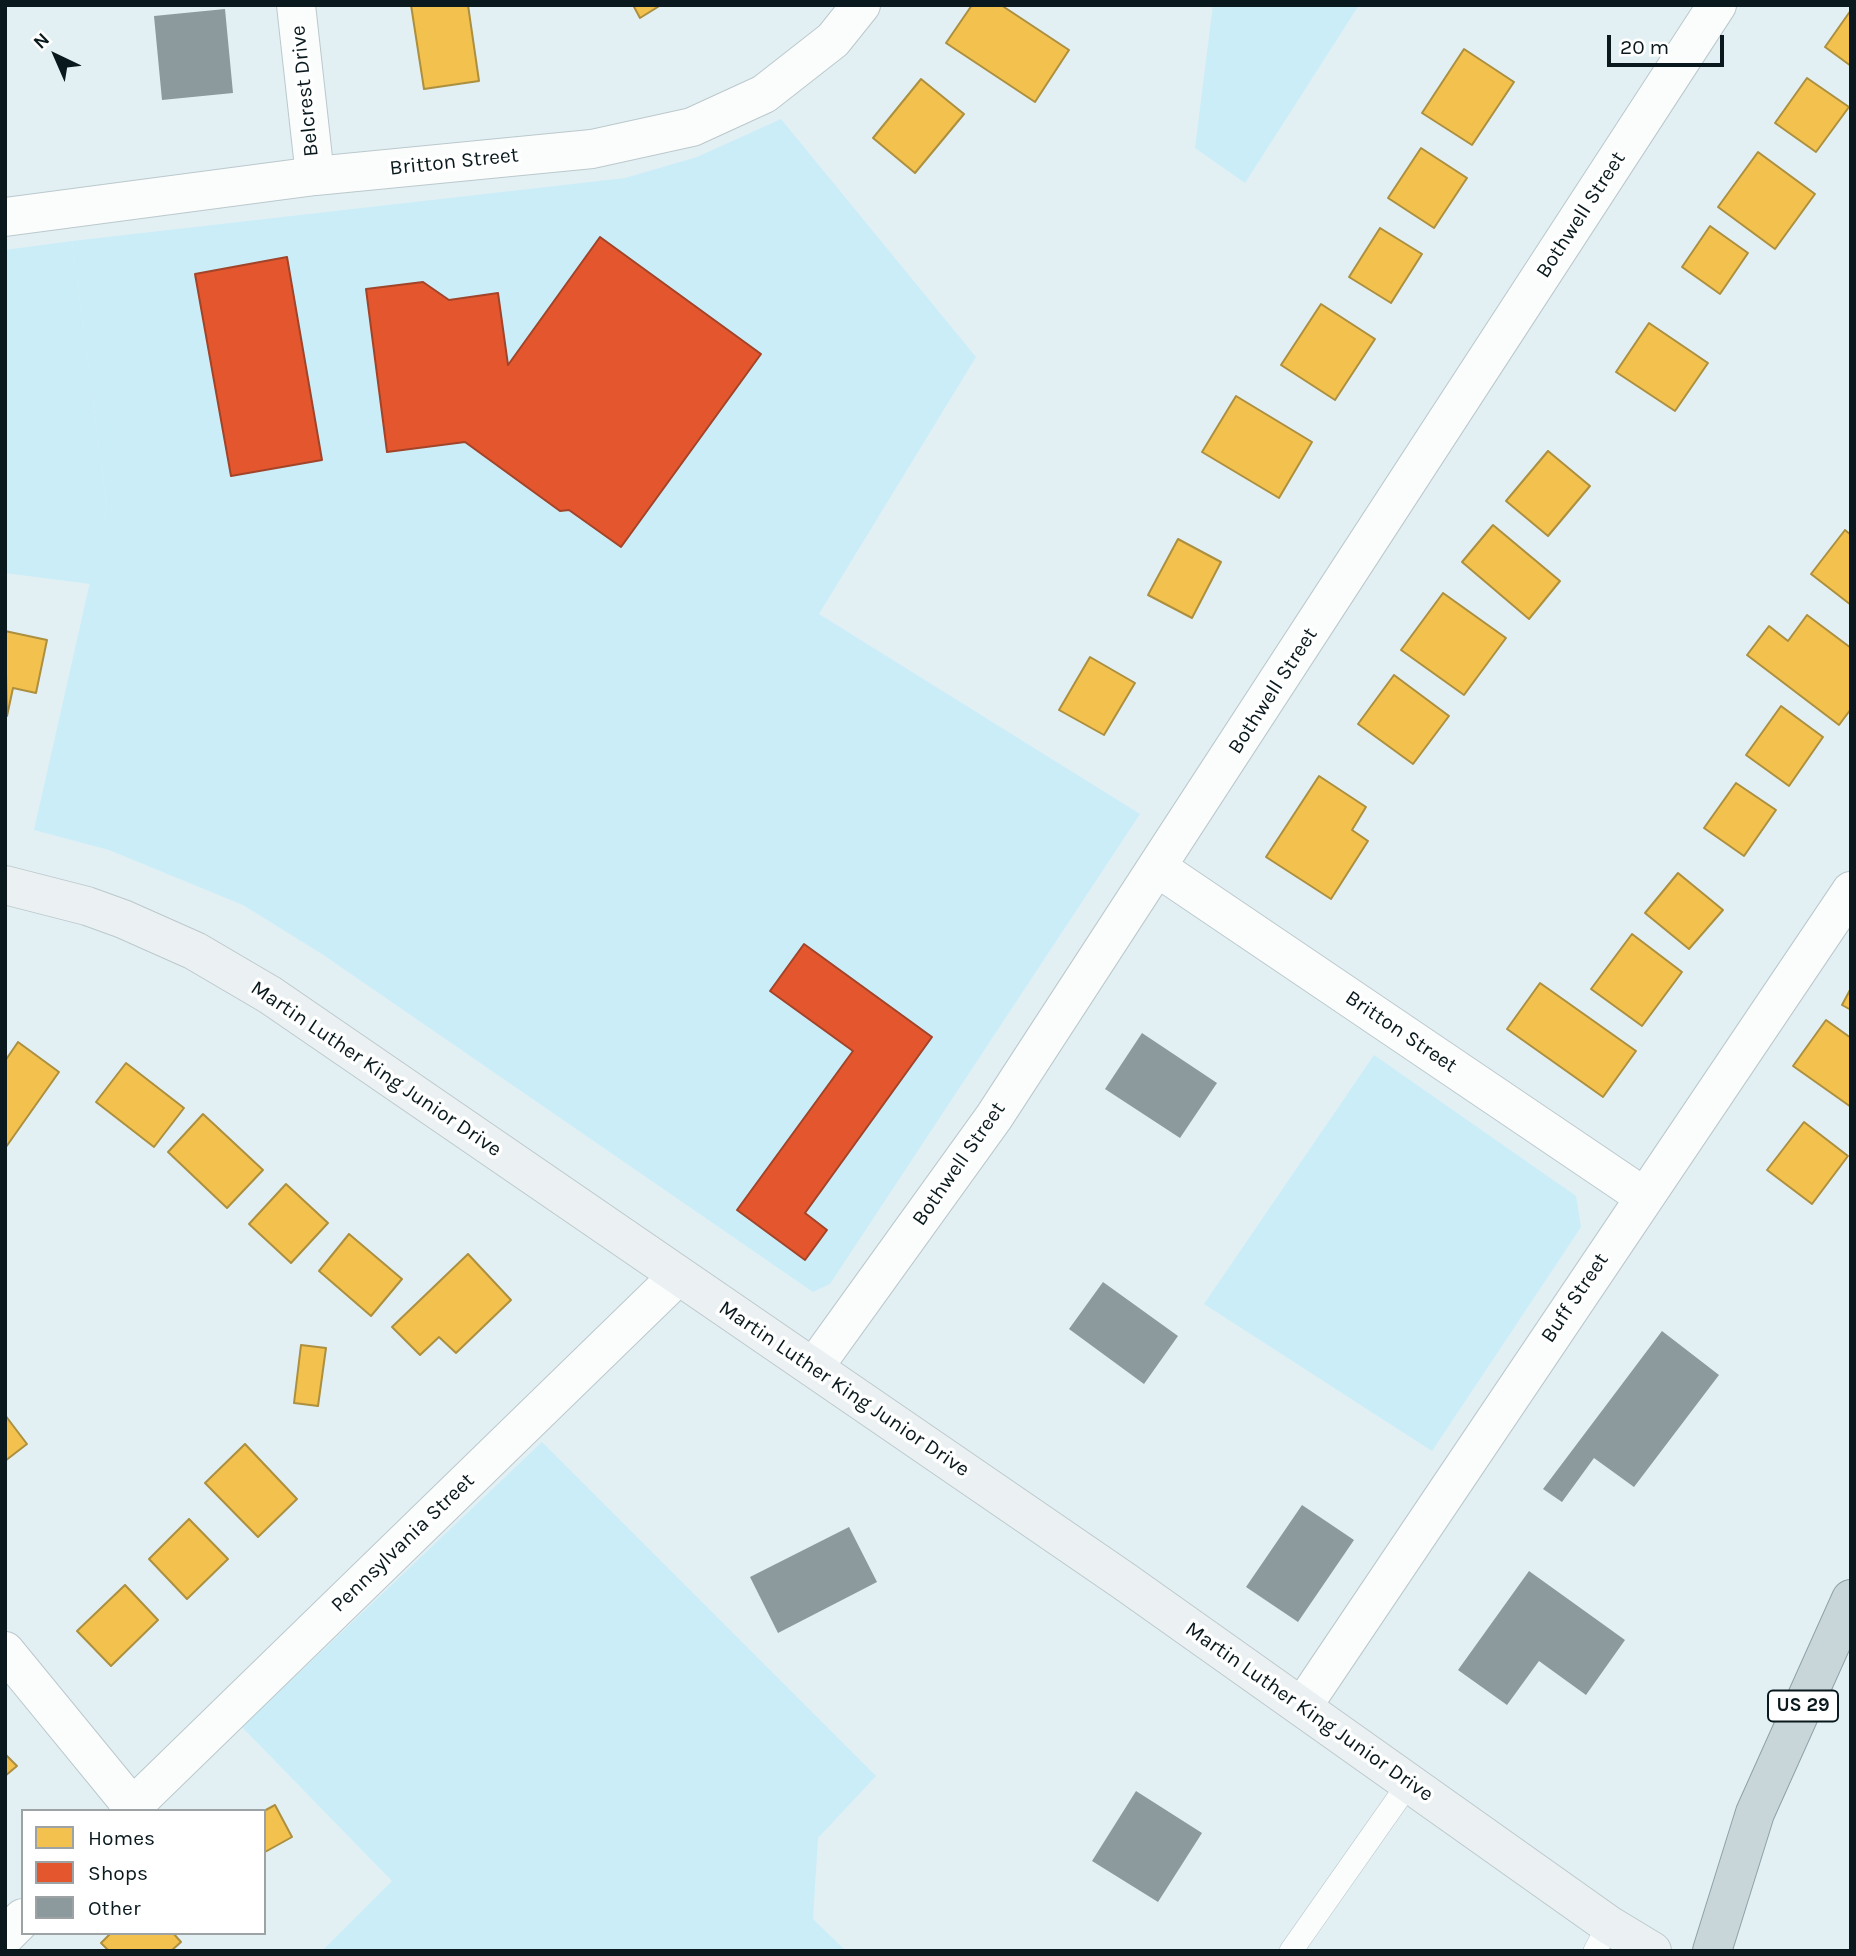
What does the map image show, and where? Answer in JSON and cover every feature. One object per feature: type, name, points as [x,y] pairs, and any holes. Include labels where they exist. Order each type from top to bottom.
[{"type":"highway","name":"US 29","points":[[1712,1951],[1755,1813],[1851,1600]]},
{"type":"main road","name":"Martin Luther King Junior Drive","points":[[5,885],[87,906],[123,919],[195,951],[270,995],[814,1367],[1302,1707],[1409,1783],[1602,1938],[1652,1951]]},
{"type":"street","name":"Belcrest Drive","points":[[296,5],[315,176]]},
{"type":"street","name":"Britton Street","points":[[5,217],[315,176],[592,149],[692,127],[765,94],[833,40],[861,5]]},
{"type":"street","name":"Bothwell Street","points":[[814,1367],[994,1117],[1717,5]]},
{"type":"street","name":"Britton Street","points":[[1158,868],[1643,1196]]},
{"type":"street","name":"Buff Street","points":[[1302,1707],[1643,1196],[1851,891]]},
{"type":"street","name":"Pennsylvania Street","points":[[130,1809],[678,1276]]},
{"type":"street","points":[[5,1651],[130,1809]]},
{"type":"street","points":[[5,1936],[21,1921]]},
{"type":"lane","points":[[1291,1951],[1409,1783]]},
{"type":"shaded area","points":[[1213,5],[1359,5],[1245,183],[1195,148]]},
{"type":"shaded area","points":[[781,119],[976,357],[819,614],[1140,814],[830,1284],[813,1292],[322,954],[243,905],[109,850],[34,830],[107,507],[72,241],[625,178],[697,157]]},
{"type":"shaded area","points":[[72,241],[107,507],[90,584],[5,573],[5,250]]},
{"type":"shaded area","points":[[1374,1055],[1576,1196],[1581,1227],[1432,1451],[1204,1304]]},
{"type":"shaded area","points":[[542,1442],[876,1776],[818,1838],[813,1919],[846,1951],[322,1951],[392,1881],[242,1727]]},
{"type":"building: Homes","points":[[411,5],[468,5],[479,81],[424,89]]},
{"type":"building: Homes","points":[[633,5],[661,5],[640,18]]},
{"type":"building: Homes","points":[[972,5],[1001,5],[1069,50],[1035,102],[946,43]]},
{"type":"building: Homes","points":[[1851,10],[1851,66],[1825,47]]},
{"type":"building: Homes","points":[[1464,49],[1514,82],[1472,145],[1422,113]]},
{"type":"building: Homes","points":[[1807,78],[1849,107],[1816,152],[1775,123]]},
{"type":"building: Homes","points":[[921,79],[964,114],[915,173],[873,138]]},
{"type":"building: Homes","points":[[1421,148],[1467,178],[1434,228],[1388,198]]},
{"type":"building: Homes","points":[[1758,152],[1815,194],[1775,249],[1718,207]]},
{"type":"building: Homes","points":[[1710,226],[1748,253],[1720,294],[1682,267]]},
{"type":"building: Homes","points":[[1380,228],[1422,254],[1391,303],[1349,277]]},
{"type":"building: Homes","points":[[1321,304],[1375,339],[1335,400],[1281,365]]},
{"type":"building: Homes","points":[[1649,323],[1708,363],[1675,411],[1616,372]]},
{"type":"building: Homes","points":[[1236,396],[1312,442],[1279,498],[1202,452]]},
{"type":"building: Homes","points":[[1548,451],[1590,486],[1548,536],[1506,501]]},
{"type":"building: Homes","points":[[1493,525],[1560,581],[1529,619],[1462,562]]},
{"type":"building: Homes","points":[[1845,530],[1851,535],[1851,605],[1811,574]]},
{"type":"building: Homes","points":[[1178,539],[1221,562],[1192,618],[1148,595]]},
{"type":"building: Homes","points":[[1443,593],[1506,638],[1464,695],[1401,650]]},
{"type":"building: Homes","points":[[1807,615],[1851,648],[1851,709],[1839,725],[1747,655],[1769,626],[1788,641]]},
{"type":"building: Homes","points":[[5,631],[47,640],[36,693],[13,688],[7,716]]},
{"type":"building: Homes","points":[[1090,657],[1135,683],[1104,735],[1059,710]]},
{"type":"building: Homes","points":[[1394,675],[1449,716],[1413,764],[1358,724]]},
{"type":"building: Homes","points":[[1781,706],[1823,737],[1789,786],[1746,755]]},
{"type":"building: Homes","points":[[1319,776],[1366,807],[1352,830],[1368,841],[1331,899],[1266,857]]},
{"type":"building: Homes","points":[[1736,783],[1776,810],[1744,856],[1704,828]]},
{"type":"building: Homes","points":[[1678,873],[1723,910],[1689,949],[1645,913]]},
{"type":"building: Homes","points":[[1632,934],[1682,972],[1642,1026],[1591,989]]},
{"type":"building: Homes","points":[[1540,983],[1636,1051],[1603,1097],[1507,1029]]},
{"type":"building: Homes","points":[[1851,988],[1851,1010],[1842,1005]]},
{"type":"building: Homes","points":[[1826,1020],[1851,1038],[1851,1107],[1793,1066]]},
{"type":"building: Homes","points":[[18,1042],[59,1072],[6,1147],[5,1061]]},
{"type":"building: Homes","points":[[126,1063],[184,1108],[154,1147],[96,1102]]},
{"type":"building: Homes","points":[[203,1114],[263,1170],[227,1208],[168,1152]]},
{"type":"building: Homes","points":[[1804,1122],[1848,1156],[1812,1204],[1767,1170]]},
{"type":"building: Homes","points":[[286,1184],[328,1223],[291,1263],[249,1224]]},
{"type":"building: Homes","points":[[349,1234],[402,1279],[371,1316],[319,1271]]},
{"type":"building: Homes","points":[[468,1254],[511,1300],[456,1353],[439,1337],[420,1355],[392,1327]]},
{"type":"building: Homes","points":[[301,1345],[326,1348],[318,1406],[294,1403]]},
{"type":"building: Homes","points":[[5,1415],[27,1444],[5,1461]]},
{"type":"building: Homes","points":[[245,1444],[297,1499],[258,1537],[205,1483]]},
{"type":"building: Homes","points":[[189,1519],[228,1559],[187,1599],[149,1559]]},
{"type":"building: Homes","points":[[125,1585],[158,1620],[111,1666],[77,1631]]},
{"type":"building: Homes","points":[[5,1754],[17,1766],[5,1776]]},
{"type":"building: Homes","points":[[275,1805],[292,1837],[266,1851],[266,1810]]},
{"type":"building: Homes","points":[[109,1935],[175,1935],[181,1942],[171,1951],[109,1951],[101,1943]]},
{"type":"building: Shops","points":[[600,237],[761,354],[621,547],[569,510],[560,511],[465,442],[387,452],[366,289],[423,282],[449,300],[498,293],[508,365]]},
{"type":"building: Shops","points":[[287,257],[322,460],[231,476],[195,274]]},
{"type":"building: Shops","points":[[804,944],[932,1037],[805,1213],[827,1230],[805,1260],[737,1210],[853,1051],[770,991]]},
{"type":"building: Other","points":[[225,9],[233,93],[162,100],[154,16]]},
{"type":"building: Other","points":[[1142,1033],[1217,1083],[1180,1138],[1105,1089]]},
{"type":"building: Other","points":[[1103,1282],[1178,1336],[1144,1384],[1069,1329]]},
{"type":"building: Other","points":[[1662,1331],[1719,1375],[1634,1487],[1594,1458],[1562,1502],[1543,1489]]},
{"type":"building: Other","points":[[1302,1505],[1354,1540],[1298,1622],[1246,1587]]},
{"type":"building: Other","points":[[849,1527],[877,1582],[778,1633],[750,1577]]},
{"type":"building: Other","points":[[1529,1571],[1625,1640],[1586,1695],[1539,1661],[1507,1705],[1458,1670]]},
{"type":"building: Other","points":[[1136,1791],[1202,1833],[1158,1902],[1092,1861]]}]
